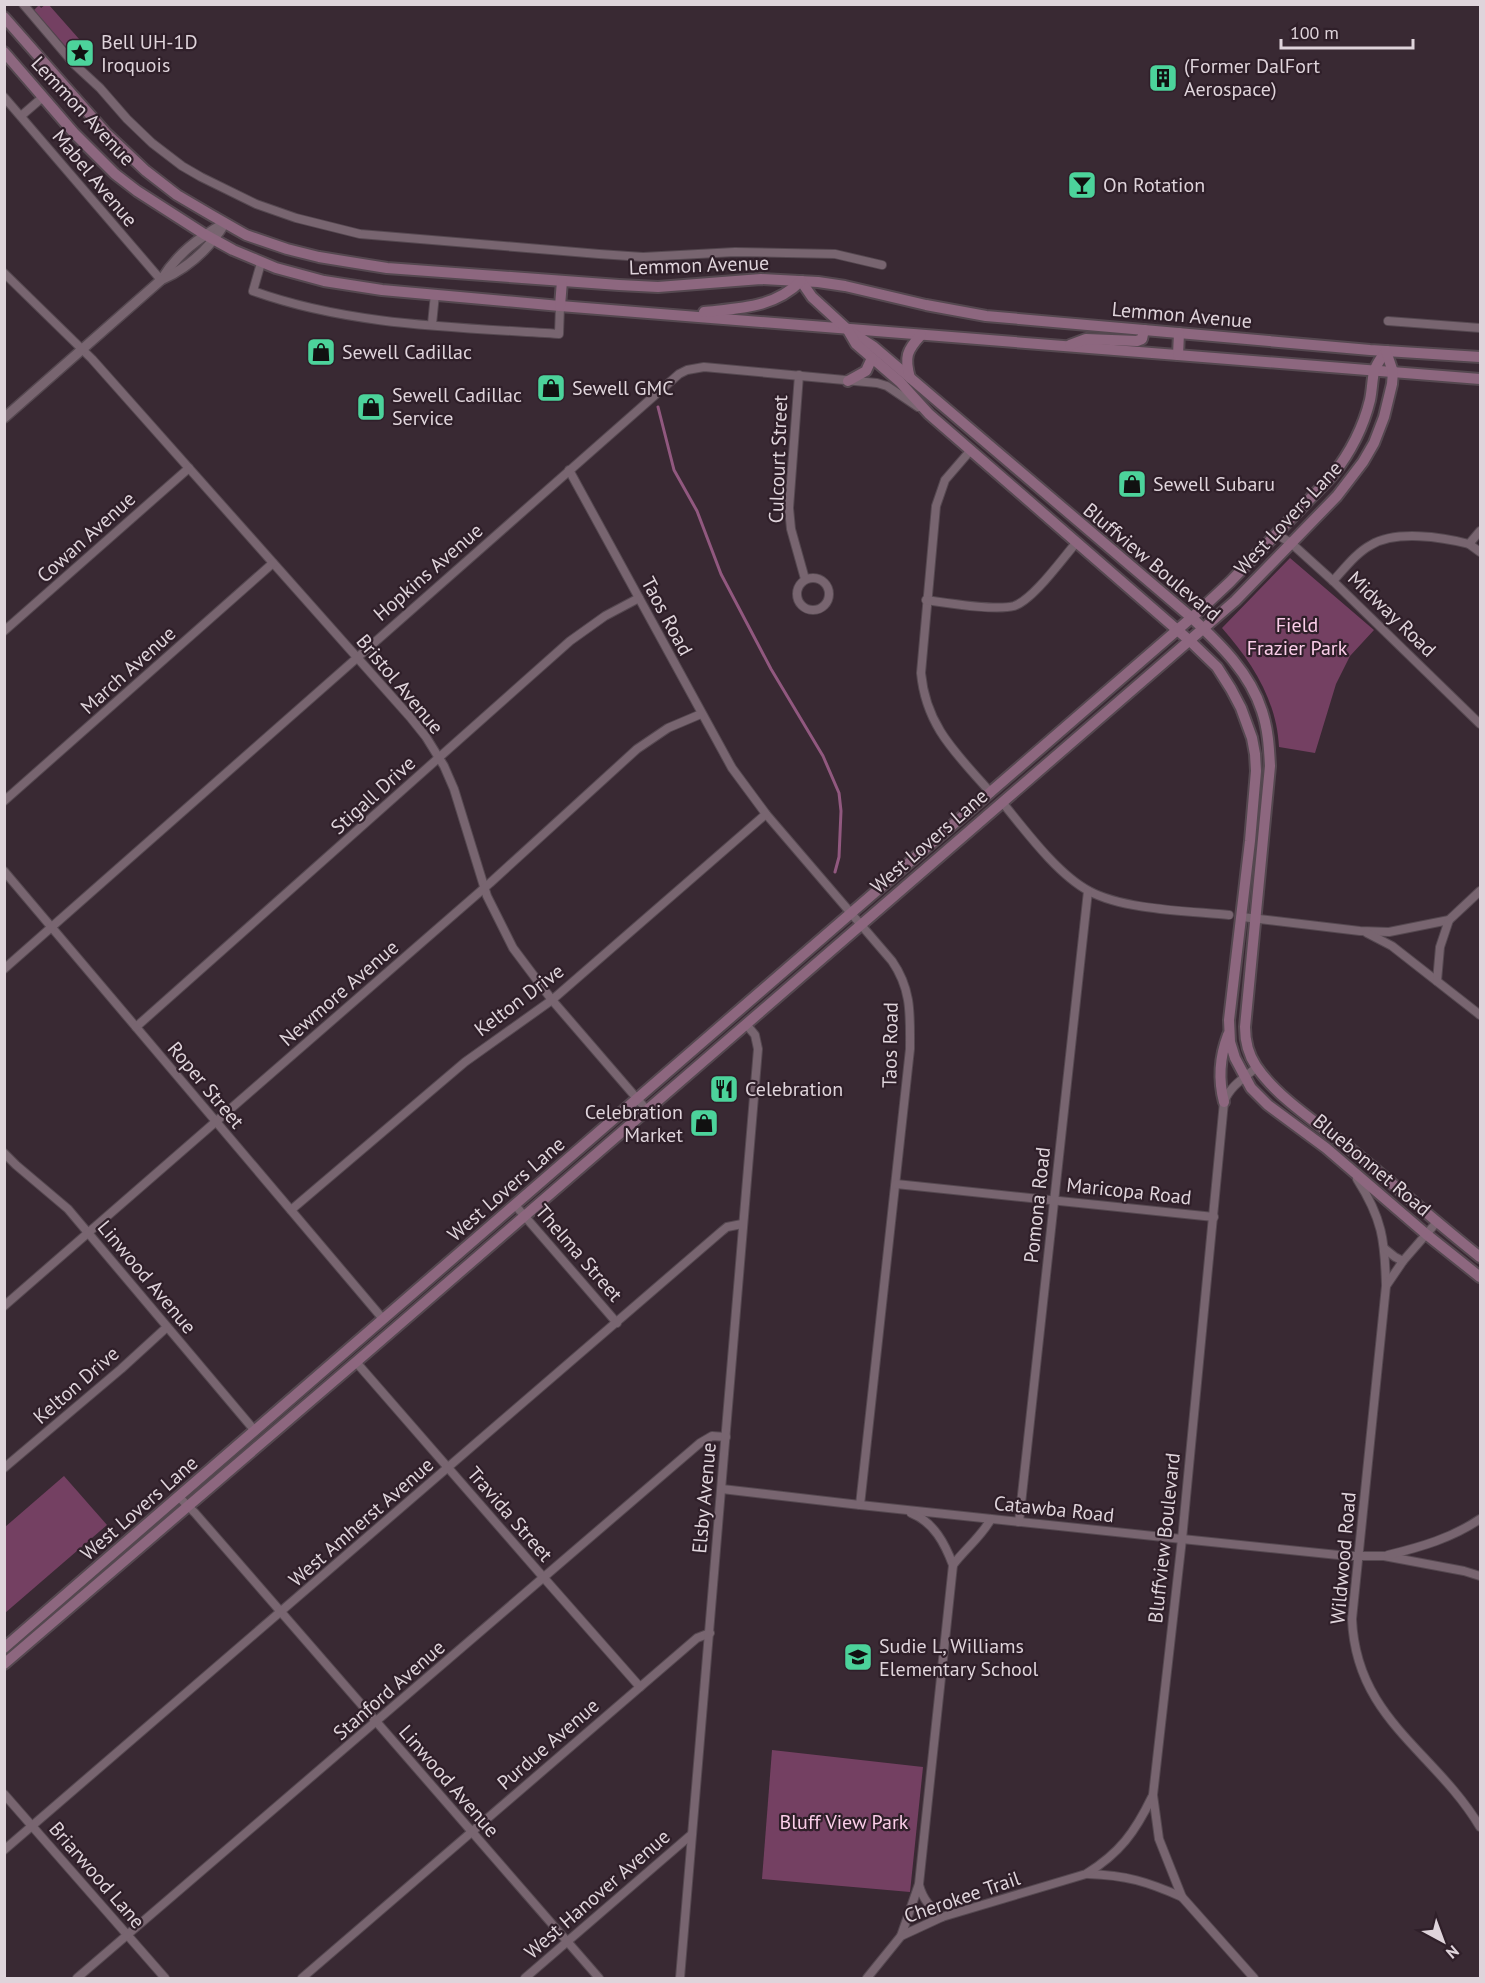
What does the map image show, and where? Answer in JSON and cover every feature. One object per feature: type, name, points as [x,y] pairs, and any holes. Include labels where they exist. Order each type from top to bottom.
[{"type":"main road","name":"Lemmon Avenue","points":[[4,17],[106,133],[133,160],[177,195],[225,223],[264,242],[336,260],[387,268],[658,287],[761,279],[801,281],[845,286],[955,311],[1144,330],[1480,357]]},
{"type":"main road","name":"Lemmon Avenue","points":[[4,52],[74,133],[136,192],[215,240],[261,263],[299,275],[352,286],[560,306],[1480,379]]},
{"type":"main road","points":[[560,306],[562,281]]},
{"type":"main road","points":[[680,314],[755,306],[777,299],[801,281]]},
{"type":"main road","name":"Bluffview Boulevard","points":[[801,281],[812,297],[848,330],[874,346],[1086,530],[1192,618],[1227,652],[1241,670],[1262,709],[1267,729],[1270,766],[1245,1027],[1245,1040],[1257,1067]]},
{"type":"main road","name":"Bluffview Boulevard","points":[[848,330],[856,344],[900,382],[929,414],[1190,640],[1217,667],[1232,689],[1252,738],[1256,771],[1229,1031],[1235,1058],[1244,1078]]},
{"type":"main road","points":[[1066,346],[1086,339],[1137,341],[1142,339],[1144,330]]},
{"type":"main road","points":[[1178,355],[1179,333]]},
{"type":"main road","points":[[910,378],[906,361],[908,353],[921,335]]},
{"type":"main road","name":"West Lovers Lane","points":[[7,1645],[1192,618],[1332,476],[1348,455],[1370,399],[1374,370],[1386,351]]},
{"type":"main road","name":"West Lovers Lane","points":[[4,1664],[1235,601],[1337,496],[1364,462],[1384,417],[1393,372],[1386,351]]},
{"type":"main road","points":[[848,381],[866,371],[872,358]]},
{"type":"main road","points":[[970,451],[980,439]]},
{"type":"main road","points":[[1076,543],[1086,530]]},
{"type":"main road","points":[[991,793],[1002,802]]},
{"type":"main road","points":[[736,1014],[746,1024]]},
{"type":"main road","points":[[1224,1102],[1220,1070],[1229,1031]]},
{"type":"main road","name":"Bluebonnet Road","points":[[1257,1067],[1280,1094],[1370,1165],[1436,1223],[1480,1257]]},
{"type":"main road","name":"Bluebonnet Road","points":[[1244,1078],[1268,1105],[1326,1148],[1480,1277]]},
{"type":"main road","points":[[383,1319],[392,1330]]},
{"type":"main road","points":[[347,1351],[356,1362]]},
{"type":"main road","points":[[255,1431],[263,1441]]},
{"type":"main road","points":[[123,1545],[132,1555]]},
{"type":"main road","points":[[7,1645],[18,1652]]},
{"type":"street","name":"Lemmon Avenue","points":[[22,4],[74,64],[152,143],[201,177],[256,204],[296,218],[360,234],[563,251],[643,257],[735,252],[835,254],[882,265]]},
{"type":"street","name":"Mabel Avenue","points":[[4,97],[161,280]]},
{"type":"street","points":[[21,116],[43,97]]},
{"type":"street","points":[[161,280],[171,263],[204,234],[225,223]]},
{"type":"street","points":[[4,418],[161,280],[179,272],[215,240],[225,223]]},
{"type":"street","points":[[261,263],[253,291],[340,315],[559,334],[560,306]]},
{"type":"street","name":"Bristol Avenue","points":[[4,273],[82,349],[410,717],[439,758],[454,789],[494,914],[513,948],[552,1000],[646,1109]]},
{"type":"street","points":[[432,324],[435,294]]},
{"type":"street","points":[[1388,321],[1480,328]]},
{"type":"street","name":"Hopkins Avenue","points":[[4,969],[569,470],[674,378],[687,370],[704,367],[799,375],[886,386],[929,414]]},
{"type":"street","name":"Culcourt Street","points":[[799,375],[789,508],[791,529],[805,579]]},
{"type":"street","points":[[970,451],[945,480],[936,506],[926,600],[921,673],[922,693],[928,711],[946,742],[991,793]]},
{"type":"street","name":"Cowan Avenue","points":[[4,632],[189,468]]},
{"type":"street","name":"Taos Road","points":[[569,470],[732,768],[766,814],[900,973],[910,1001],[910,1049],[860,1505]]},
{"type":"street","points":[[1469,544],[1480,531]]},
{"type":"street","name":"Midway Road","points":[[1276,534],[1291,543],[1333,580],[1480,724]]},
{"type":"street","points":[[1333,580],[1361,552],[1384,539],[1437,537],[1469,544],[1480,552]]},
{"type":"street","points":[[926,600],[1002,608],[1016,605],[1026,600],[1034,592],[1076,543]]},
{"type":"street","name":"March Avenue","points":[[4,801],[273,562]]},
{"type":"street","name":"Culcourt Street","points":[[819,578],[827,585],[830,594],[823,607],[810,609],[799,601],[798,589],[805,579],[819,578]]},
{"type":"street","name":"Stigall Drive","points":[[135,1027],[570,641],[605,616],[639,598]]},
{"type":"street","name":"Newmore Avenue","points":[[4,1306],[484,887],[637,749],[668,728],[701,714]]},
{"type":"street","points":[[1002,802],[1053,861],[1088,891],[1123,903],[1229,915]]},
{"type":"street","name":"Kelton Drive","points":[[291,1210],[465,1062],[552,1000],[766,814]]},
{"type":"street","name":"Roper Street","points":[[4,871],[383,1319]]},
{"type":"street","name":"Pomona Road","points":[[1019,1522],[1088,891]]},
{"type":"street","points":[[1437,981],[1440,947],[1449,920],[1480,891]]},
{"type":"street","points":[[1242,917],[1360,931],[1399,931],[1449,920]]},
{"type":"street","points":[[1360,931],[1392,946],[1480,1015]]},
{"type":"street","name":"Elsby Avenue","points":[[680,1978],[758,1049],[755,1035],[746,1024]]},
{"type":"street","points":[[1224,1102],[1228,1093],[1257,1067]]},
{"type":"street","name":"Bluffview Boulevard","points":[[1224,1102],[1182,1539],[1153,1795],[1159,1839],[1182,1897],[1254,1978]]},
{"type":"street","name":"Linwood Avenue","points":[[4,1153],[68,1209],[255,1431]]},
{"type":"street","name":"Wildwood Road","points":[[1354,1172],[1381,1226],[1385,1249],[1386,1286],[1352,1619],[1355,1652],[1362,1672],[1384,1712],[1459,1797],[1480,1827]]},
{"type":"street","name":"Maricopa Road","points":[[896,1184],[1214,1217]]},
{"type":"street","name":"Thelma Street","points":[[515,1205],[617,1323]]},
{"type":"street","name":"Wildwood Road","points":[[1386,1286],[1403,1261],[1436,1223]]},
{"type":"street","name":"West Amherst Avenue","points":[[4,1850],[722,1231],[727,1227],[742,1224]]},
{"type":"street","points":[[1385,1249],[1403,1261]]},
{"type":"street","name":"Kelton Drive","points":[[4,1468],[167,1327]]},
{"type":"street","name":"Travida Street","points":[[356,1362],[640,1687]]},
{"type":"street","name":"Stanford Avenue","points":[[77,1978],[700,1443],[712,1436],[726,1437]]},
{"type":"street","name":"Catawba Road","points":[[722,1489],[1182,1539],[1359,1556],[1384,1556],[1480,1576]]},
{"type":"street","name":"Linwood Avenue","points":[[179,1497],[599,1978]]},
{"type":"street","points":[[898,1509],[928,1523],[946,1547],[954,1565]]},
{"type":"street","points":[[901,1936],[919,1884],[954,1565],[991,1519]]},
{"type":"street","name":"Catawba Road","points":[[1384,1556],[1439,1541],[1457,1534],[1480,1519]]},
{"type":"street","name":"Purdue Avenue","points":[[302,1978],[697,1638],[710,1633]]},
{"type":"street","name":"Briarwood Lane","points":[[4,1794],[165,1978]]},
{"type":"street","name":"Cherokee Trail","points":[[867,1978],[901,1936],[942,1917],[1086,1874],[1105,1862],[1131,1836],[1153,1795]]},
{"type":"street","name":"West Hanover Avenue","points":[[525,1978],[692,1834]]},
{"type":"street","name":"Cherokee Trail","points":[[1086,1874],[1131,1878],[1182,1897]]},
{"type":"street","points":[[919,1884],[929,1906],[942,1917]]},
{"type":"green space","points":[[39,5],[41,8],[49,5],[87,48],[84,57],[79,59],[74,56],[34,10]]},
{"type":"green space","name":"Field Frazier Park","points":[[1290,558],[1374,630],[1350,656],[1336,684],[1315,753],[1279,747],[1273,714],[1261,683],[1253,668],[1222,628]]},
{"type":"green space","points":[[64,1476],[107,1525],[5,1613],[5,1527]]},
{"type":"green space","name":"Bluff View Park","points":[[772,1750],[923,1767],[910,1892],[762,1879]]},
{"type":"waterway","points":[[658,407],[674,470],[697,511],[721,574],[771,669],[823,756],[839,793],[841,811],[839,857],[835,872]]},
{"type":"place","name":"Bell UH-1D Iroquois","points":[[80,53]]},
{"type":"place","name":"(Former DalFort Aerospace)","points":[[1163,78]]},
{"type":"place","name":"On Rotation","points":[[1082,185]]},
{"type":"place","name":"Sewell Cadillac","points":[[321,352]]},
{"type":"place","name":"Sewell GMC","points":[[551,388]]},
{"type":"place","name":"Sewell Cadillac Service","points":[[371,407]]},
{"type":"place","name":"Sewell Subaru","points":[[1132,484]]},
{"type":"place","name":"Celebration","points":[[724,1089]]},
{"type":"place","name":"Celebration Market","points":[[704,1123]]},
{"type":"place","name":"Sudie L, Williams Elementary School","points":[[858,1657]]}]
